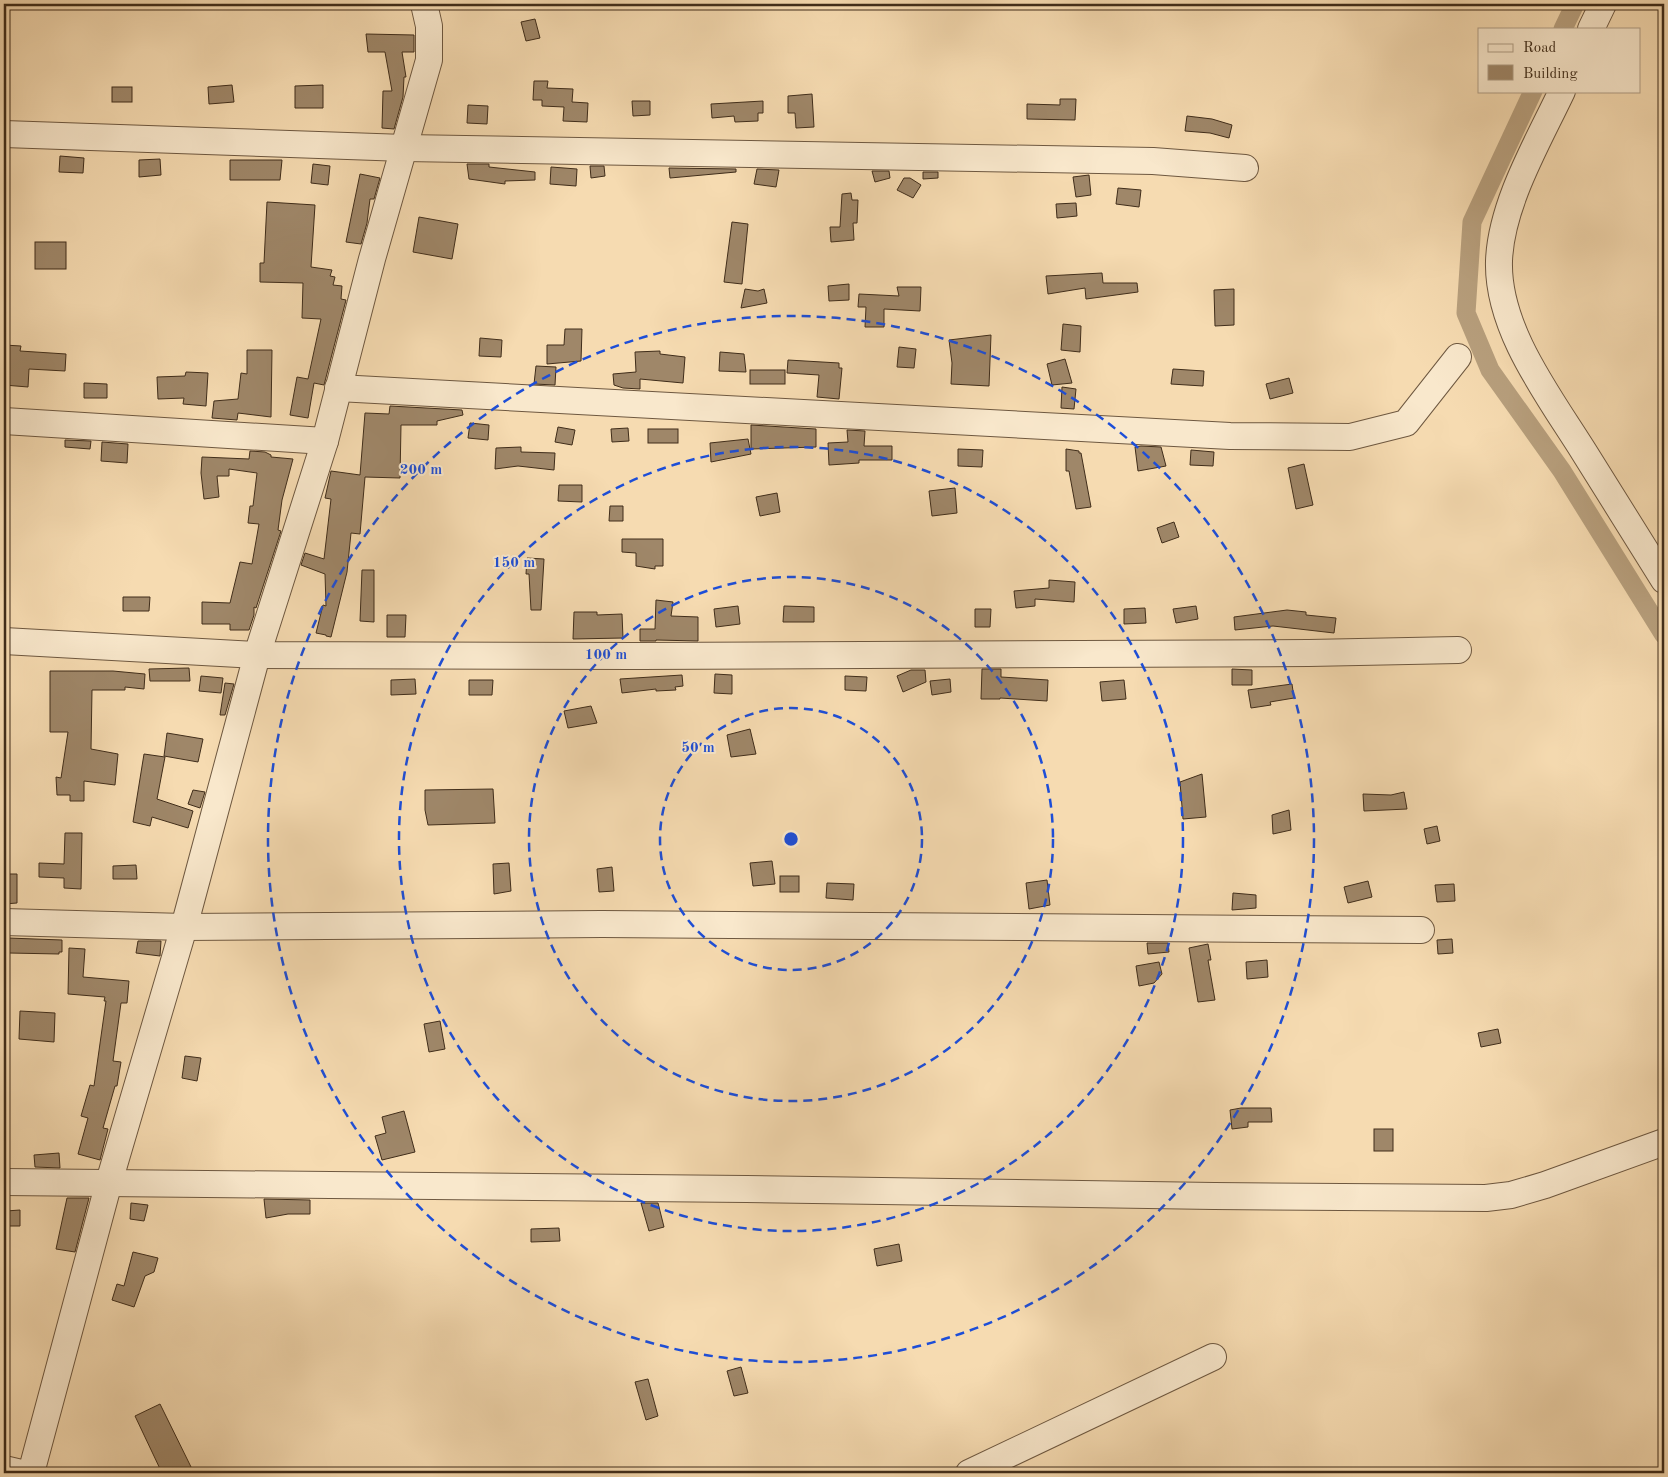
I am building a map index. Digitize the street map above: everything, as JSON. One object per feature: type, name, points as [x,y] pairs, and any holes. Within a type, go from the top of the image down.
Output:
[{"type":"street","points":[[31,1473],[109,1182],[184,927],[257,654],[325,441],[372,259],[430,60],[429,26],[424,4]]},
{"type":"street","points":[[1591,28],[1603,4]]},
{"type":"street","points":[[1562,92],[1516,188],[1508,214],[1499,260],[1501,294],[1516,336],[1538,380],[1664,580]]},
{"type":"street","points":[[4,134],[405,148],[1143,161],[1245,168]]},
{"type":"street","points":[[338,388],[1230,436],[1350,437],[1406,423],[1458,357]]},
{"type":"street","points":[[4,421],[325,441]]},
{"type":"street","points":[[4,642],[257,654],[650,656],[1299,653],[1458,650]]},
{"type":"street","points":[[4,922],[184,927],[602,924],[1422,930]]},
{"type":"street","points":[[4,1182],[1486,1198],[1512,1195],[1545,1185],[1664,1142]]},
{"type":"street","points":[[969,1473],[1213,1357]]},
{"type":"street","points":[[4,1469],[21,1473]]},
{"type":"building","points":[[535,19],[540,38],[526,41],[521,22]]},
{"type":"building","points":[[366,34],[414,35],[414,52],[402,52],[406,77],[404,77],[403,97],[394,129],[382,128],[383,91],[392,91],[385,52],[368,52]]},
{"type":"building","points":[[534,81],[548,81],[547,88],[573,89],[572,102],[588,103],[587,122],[563,121],[564,107],[542,106],[542,100],[533,100]]},
{"type":"building","points":[[232,85],[234,102],[209,104],[208,87]]},
{"type":"building","points":[[323,85],[323,108],[295,108],[295,86]]},
{"type":"building","points":[[112,87],[132,87],[132,102],[112,102]]},
{"type":"building","points":[[812,94],[814,127],[796,128],[795,113],[788,113],[788,96]]},
{"type":"building","points":[[1060,99],[1076,99],[1075,120],[1027,119],[1027,104],[1060,105]]},
{"type":"building","points":[[632,101],[650,101],[650,115],[633,116]]},
{"type":"building","points":[[763,101],[763,113],[758,113],[758,121],[735,122],[734,116],[712,118],[711,104]]},
{"type":"building","points":[[468,105],[488,106],[487,124],[467,123]]},
{"type":"building","points":[[1187,116],[1212,119],[1232,125],[1229,138],[1210,133],[1185,131]]},
{"type":"building","points":[[60,156],[84,158],[83,173],[59,172]]},
{"type":"building","points":[[160,159],[161,175],[139,177],[139,160]]},
{"type":"building","points":[[230,160],[282,160],[280,180],[230,180]]},
{"type":"building","points":[[313,164],[330,166],[328,185],[311,183]]},
{"type":"building","points":[[467,164],[489,164],[489,167],[535,172],[535,180],[505,181],[505,184],[469,179]]},
{"type":"building","points":[[590,166],[604,166],[605,176],[591,178]]},
{"type":"building","points":[[551,167],[577,169],[576,186],[550,184]]},
{"type":"building","points":[[669,168],[736,169],[736,172],[670,178]]},
{"type":"building","points":[[757,169],[779,170],[776,187],[754,184]]},
{"type":"building","points":[[872,171],[889,171],[890,178],[875,182]]},
{"type":"building","points":[[923,172],[938,172],[938,178],[923,179]]},
{"type":"building","points":[[360,174],[380,178],[374,199],[370,199],[367,223],[361,244],[346,242]]},
{"type":"building","points":[[1089,175],[1091,195],[1076,197],[1073,177]]},
{"type":"building","points":[[904,178],[910,178],[921,185],[913,198],[897,190]]},
{"type":"building","points":[[1118,188],[1141,190],[1139,207],[1116,204]]},
{"type":"building","points":[[851,193],[852,200],[858,200],[857,223],[853,223],[854,240],[831,242],[830,227],[840,227],[842,194]]},
{"type":"building","points":[[267,202],[315,205],[311,267],[332,270],[330,276],[335,277],[333,285],[342,286],[341,299],[346,300],[324,385],[314,383],[308,418],[290,415],[297,377],[308,379],[321,319],[302,318],[303,283],[260,282],[260,263],[264,263]]},
{"type":"building","points":[[1076,203],[1077,216],[1057,218],[1056,204]]},
{"type":"building","points":[[419,217],[458,224],[452,259],[413,252]]},
{"type":"building","points":[[732,222],[748,224],[742,284],[724,282]]},
{"type":"building","points":[[35,242],[66,242],[66,269],[35,269]]},
{"type":"building","points":[[1102,273],[1103,283],[1137,283],[1138,292],[1086,299],[1085,288],[1048,294],[1046,276]]},
{"type":"building","points":[[849,284],[849,300],[829,301],[828,286]]},
{"type":"building","points":[[897,287],[921,287],[920,311],[884,309],[884,327],[865,327],[866,307],[858,307],[859,294],[899,296]]},
{"type":"building","points":[[745,289],[758,291],[764,289],[767,303],[741,308]]},
{"type":"building","points":[[1234,289],[1234,325],[1215,326],[1214,290]]},
{"type":"building","points":[[1063,324],[1081,326],[1080,352],[1061,350]]},
{"type":"building","points":[[565,329],[582,329],[581,361],[547,364],[547,345],[564,345]]},
{"type":"building","points":[[991,335],[989,386],[951,384],[952,363],[949,340]]},
{"type":"building","points":[[480,338],[502,340],[501,357],[479,356]]},
{"type":"building","points":[[4,345],[21,346],[20,351],[66,354],[65,371],[29,369],[28,387],[4,385]]},
{"type":"building","points":[[899,347],[916,349],[914,368],[897,367]]},
{"type":"building","points":[[247,350],[272,350],[271,417],[238,413],[237,420],[212,418],[214,401],[238,399],[241,373],[247,374]]},
{"type":"building","points":[[660,351],[660,354],[685,357],[683,383],[640,379],[640,389],[623,388],[614,385],[613,374],[636,372],[635,352]]},
{"type":"building","points":[[720,352],[744,354],[746,372],[719,371]]},
{"type":"building","points":[[1065,359],[1072,383],[1052,385],[1047,364]]},
{"type":"building","points":[[788,360],[839,363],[839,368],[842,368],[839,399],[817,397],[819,375],[787,373]]},
{"type":"building","points":[[536,366],[556,367],[555,385],[534,384]]},
{"type":"building","points":[[1173,369],[1204,371],[1203,386],[1171,384]]},
{"type":"building","points":[[750,370],[785,370],[785,384],[750,384]]},
{"type":"building","points":[[186,372],[208,373],[206,406],[183,404],[184,398],[158,399],[157,377],[185,376]]},
{"type":"building","points":[[1289,378],[1293,393],[1270,399],[1266,384]]},
{"type":"building","points":[[84,383],[107,384],[107,398],[84,398]]},
{"type":"building","points":[[1062,387],[1076,389],[1074,409],[1061,408]]},
{"type":"building","points":[[390,406],[462,410],[463,415],[437,421],[437,425],[401,425],[400,478],[365,477],[360,534],[351,533],[347,572],[331,637],[316,633],[323,605],[326,606],[325,574],[301,565],[305,553],[324,559],[331,499],[325,498],[331,471],[360,475],[365,413],[389,414]]},
{"type":"building","points":[[470,423],[489,425],[488,440],[468,438]]},
{"type":"building","points":[[751,425],[816,429],[816,447],[751,449]]},
{"type":"building","points":[[558,427],[575,430],[572,445],[555,442]]},
{"type":"building","points":[[628,428],[629,441],[612,442],[611,429]]},
{"type":"building","points":[[648,429],[678,429],[678,443],[648,443]]},
{"type":"building","points":[[847,430],[865,431],[864,446],[892,446],[892,460],[859,460],[859,463],[829,465],[828,443],[848,442]]},
{"type":"building","points":[[748,439],[751,454],[711,462],[710,443]]},
{"type":"building","points":[[65,440],[91,441],[90,449],[65,447]]},
{"type":"building","points":[[102,442],[128,444],[127,463],[101,461]]},
{"type":"building","points":[[521,447],[521,452],[555,453],[554,470],[518,466],[495,469],[496,448]]},
{"type":"building","points":[[1135,447],[1161,447],[1166,466],[1138,471]]},
{"type":"building","points":[[958,449],[983,450],[982,467],[958,466]]},
{"type":"building","points":[[1066,449],[1081,453],[1091,507],[1076,509],[1069,471],[1066,471]]},
{"type":"building","points":[[1191,450],[1214,452],[1213,466],[1190,465]]},
{"type":"building","points":[[250,451],[265,452],[271,455],[271,457],[293,459],[282,500],[278,530],[281,531],[256,608],[254,607],[254,615],[249,630],[230,630],[230,624],[202,624],[202,602],[230,603],[240,562],[252,564],[259,524],[248,523],[250,506],[253,506],[257,473],[229,469],[229,476],[217,476],[219,497],[204,499],[201,473],[202,457],[249,459]]},
{"type":"building","points":[[1304,464],[1313,505],[1296,509],[1288,468]]},
{"type":"building","points":[[559,485],[582,485],[582,502],[558,501]]},
{"type":"building","points":[[955,488],[957,513],[932,516],[929,491]]},
{"type":"building","points":[[777,493],[780,512],[760,516],[756,497]]},
{"type":"building","points":[[610,506],[623,506],[623,521],[609,521]]},
{"type":"building","points":[[1174,522],[1179,537],[1162,543],[1157,528]]},
{"type":"building","points":[[622,539],[663,539],[663,566],[655,566],[655,569],[636,566],[636,553],[622,552]]},
{"type":"building","points":[[527,558],[544,559],[541,610],[531,610],[529,574],[526,574]]},
{"type":"building","points":[[362,570],[374,570],[374,622],[360,621]]},
{"type":"building","points":[[1049,580],[1075,582],[1074,602],[1035,599],[1035,606],[1016,608],[1014,591],[1049,588]]},
{"type":"building","points":[[123,597],[150,597],[149,611],[123,611]]},
{"type":"building","points":[[656,600],[673,602],[671,616],[698,617],[698,641],[640,641],[640,629],[655,629]]},
{"type":"building","points":[[738,606],[740,624],[716,627],[714,609]]},
{"type":"building","points":[[784,606],[814,607],[814,622],[783,622]]},
{"type":"building","points":[[1196,606],[1198,619],[1176,623],[1173,609]]},
{"type":"building","points":[[1145,608],[1146,623],[1124,624],[1124,609]]},
{"type":"building","points":[[975,609],[991,609],[990,627],[975,627]]},
{"type":"building","points":[[1287,610],[1306,612],[1306,615],[1336,618],[1334,633],[1273,626],[1235,630],[1234,617]]},
{"type":"building","points":[[574,612],[597,612],[597,615],[622,614],[623,638],[573,639]]},
{"type":"building","points":[[387,615],[406,615],[405,637],[387,637]]},
{"type":"building","points":[[189,668],[190,681],[150,681],[149,669]]},
{"type":"building","points":[[982,669],[1001,669],[1001,677],[1048,680],[1047,701],[1000,698],[981,699]]},
{"type":"building","points":[[1232,669],[1252,670],[1252,685],[1232,685]]},
{"type":"building","points":[[911,670],[925,670],[926,682],[903,692],[897,676]]},
{"type":"building","points":[[50,671],[113,671],[145,674],[144,689],[125,687],[125,690],[92,690],[91,749],[118,754],[115,785],[84,781],[84,801],[70,801],[70,795],[57,795],[56,777],[61,778],[68,732],[50,732]]},
{"type":"building","points":[[715,674],[732,675],[732,694],[714,693]]},
{"type":"building","points":[[682,675],[683,686],[675,687],[676,690],[656,691],[656,689],[622,693],[620,679]]},
{"type":"building","points":[[201,676],[223,678],[221,693],[199,691]]},
{"type":"building","points":[[845,676],[867,677],[866,691],[845,690]]},
{"type":"building","points":[[415,679],[416,694],[391,695],[391,680]]},
{"type":"building","points":[[950,679],[951,692],[932,695],[930,681]]},
{"type":"building","points":[[469,680],[493,680],[492,695],[469,695]]},
{"type":"building","points":[[1124,680],[1126,699],[1102,701],[1100,682]]},
{"type":"building","points":[[225,683],[234,684],[225,715],[220,715]]},
{"type":"building","points":[[1292,684],[1294,698],[1270,702],[1271,705],[1251,708],[1248,690]]},
{"type":"building","points":[[591,706],[597,723],[568,728],[564,711]]},
{"type":"building","points":[[750,729],[756,754],[731,757],[727,735]]},
{"type":"building","points":[[167,733],[203,739],[198,762],[164,756]]},
{"type":"building","points":[[144,754],[165,757],[157,799],[193,811],[188,828],[152,817],[150,826],[133,822]]},
{"type":"building","points":[[1202,774],[1206,817],[1183,819],[1180,782]]},
{"type":"building","points":[[493,789],[495,823],[428,825],[425,810],[425,790]]},
{"type":"building","points":[[193,790],[205,792],[200,808],[188,804]]},
{"type":"building","points":[[1404,792],[1407,809],[1364,811],[1363,794],[1391,795]]},
{"type":"building","points":[[1289,810],[1291,830],[1273,834],[1272,815]]},
{"type":"building","points":[[1437,826],[1440,841],[1427,844],[1424,829]]},
{"type":"building","points":[[65,833],[82,833],[81,889],[64,888],[64,878],[39,877],[39,863],[64,864]]},
{"type":"building","points":[[772,861],[775,884],[753,886],[750,863]]},
{"type":"building","points":[[509,863],[511,891],[494,894],[493,864]]},
{"type":"building","points":[[136,865],[137,879],[113,879],[113,866]]},
{"type":"building","points":[[612,867],[614,891],[599,892],[597,869]]},
{"type":"building","points":[[4,874],[17,874],[17,903],[4,904]]},
{"type":"building","points":[[780,876],[799,876],[799,892],[780,892]]},
{"type":"building","points":[[1047,880],[1050,905],[1029,909],[1026,883]]},
{"type":"building","points":[[1368,881],[1372,897],[1348,903],[1344,887]]},
{"type":"building","points":[[827,883],[854,884],[853,900],[826,898]]},
{"type":"building","points":[[1454,884],[1455,901],[1437,902],[1435,885]]},
{"type":"building","points":[[1233,893],[1256,895],[1256,908],[1232,910]]},
{"type":"building","points":[[8,938],[62,940],[62,952],[59,952],[59,954],[9,953]]},
{"type":"building","points":[[1452,939],[1453,953],[1438,954],[1437,940]]},
{"type":"building","points":[[138,941],[161,941],[160,956],[136,953]]},
{"type":"building","points":[[1147,943],[1168,943],[1169,952],[1148,954]]},
{"type":"building","points":[[1208,944],[1211,960],[1208,960],[1215,1000],[1198,1002],[1189,948]]},
{"type":"building","points":[[69,948],[85,949],[83,977],[129,981],[127,1003],[121,1003],[113,1061],[121,1062],[117,1086],[115,1086],[103,1128],[108,1129],[100,1160],[78,1154],[88,1118],[81,1116],[90,1085],[94,1086],[106,1001],[104,1001],[105,997],[68,994]]},
{"type":"building","points":[[1267,960],[1268,977],[1247,979],[1246,962]]},
{"type":"building","points":[[1159,962],[1162,974],[1154,983],[1139,986],[1136,966]]},
{"type":"building","points":[[20,1011],[55,1013],[54,1042],[19,1039]]},
{"type":"building","points":[[440,1021],[445,1049],[429,1052],[424,1024]]},
{"type":"building","points":[[1498,1029],[1501,1043],[1481,1047],[1478,1033]]},
{"type":"building","points":[[185,1056],[201,1058],[197,1081],[182,1078]]},
{"type":"building","points":[[1271,1108],[1272,1122],[1248,1122],[1248,1127],[1232,1129],[1230,1110]]},
{"type":"building","points":[[404,1111],[415,1152],[382,1160],[375,1136],[386,1133],[382,1117]]},
{"type":"building","points":[[1374,1129],[1393,1129],[1393,1151],[1374,1151]]},
{"type":"building","points":[[59,1153],[60,1168],[35,1167],[34,1155]]},
{"type":"building","points":[[67,1198],[89,1198],[75,1252],[56,1249]]},
{"type":"building","points":[[264,1199],[310,1200],[310,1214],[288,1214],[266,1218]]},
{"type":"building","points":[[131,1203],[148,1205],[144,1221],[130,1219]]},
{"type":"building","points":[[641,1203],[658,1203],[664,1227],[649,1231]]},
{"type":"building","points":[[20,1210],[20,1226],[6,1226],[6,1211]]},
{"type":"building","points":[[559,1228],[560,1241],[531,1242],[531,1229]]},
{"type":"building","points":[[899,1244],[902,1261],[877,1266],[874,1249]]},
{"type":"building","points":[[133,1252],[158,1258],[154,1272],[145,1276],[134,1307],[112,1300],[117,1284],[124,1286]]},
{"type":"building","points":[[741,1367],[748,1393],[734,1396],[727,1371]]},
{"type":"building","points":[[648,1379],[658,1416],[646,1420],[635,1382]]},
{"type":"building","points":[[160,1404],[194,1473],[162,1473],[135,1416]]},
{"type":"waterway","points":[[1563,28],[1575,4]]},
{"type":"waterway","points":[[1533,92],[1472,222],[1466,313],[1490,370],[1562,471],[1664,635]]}]
